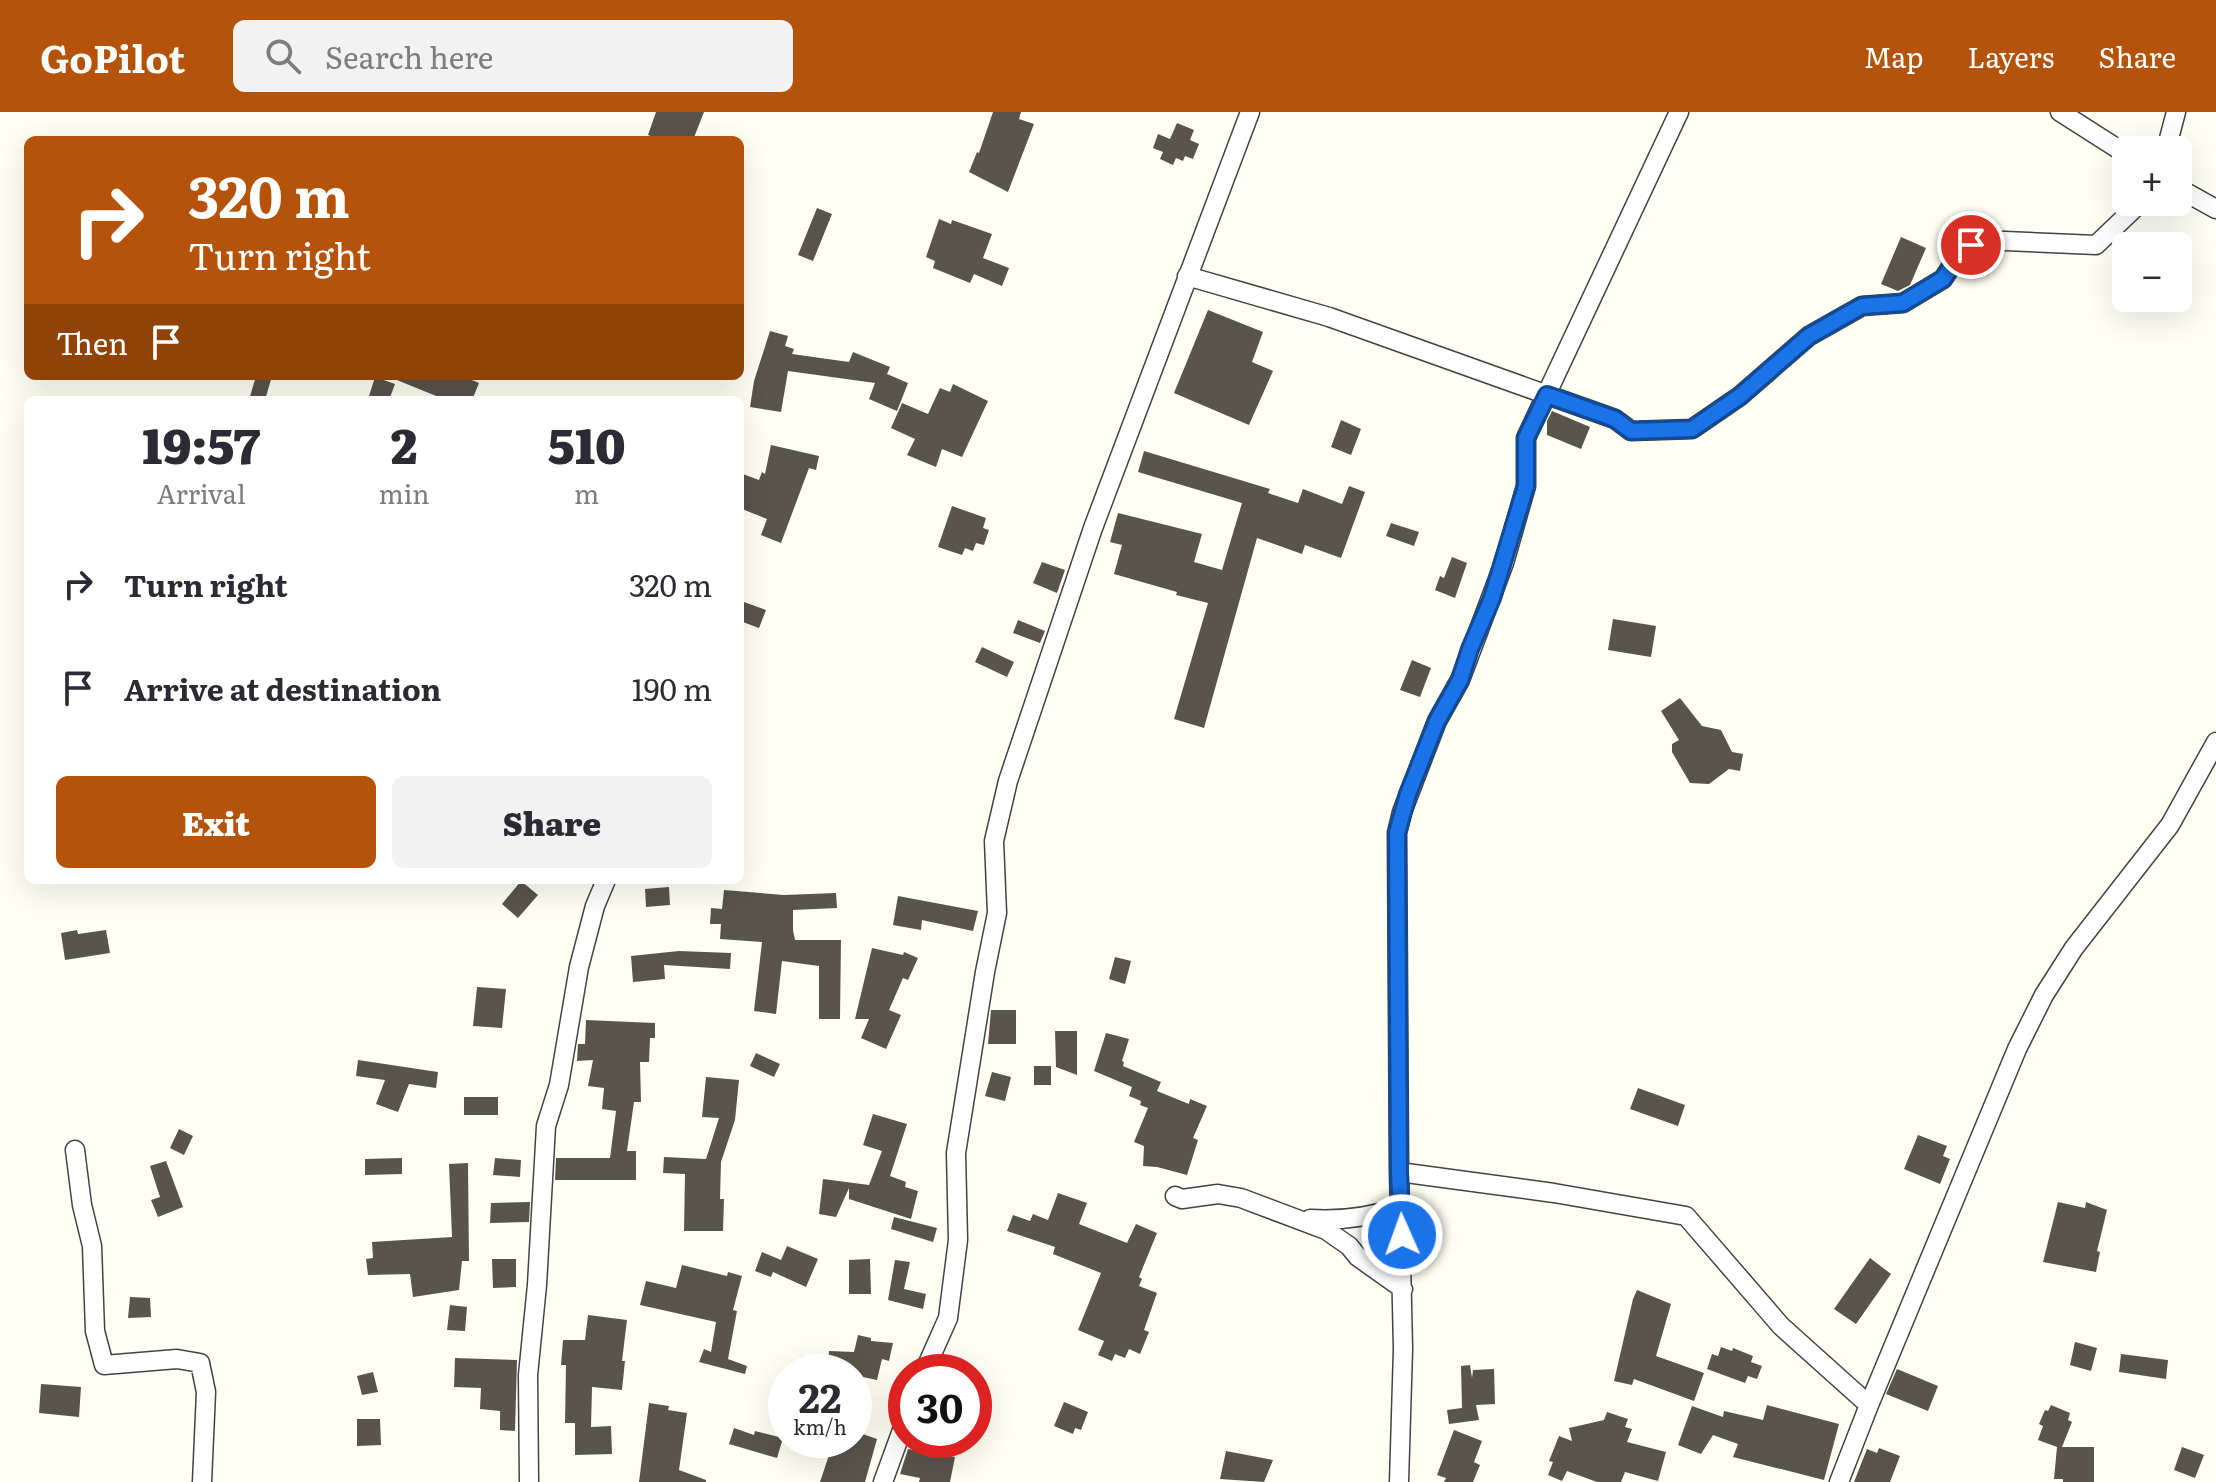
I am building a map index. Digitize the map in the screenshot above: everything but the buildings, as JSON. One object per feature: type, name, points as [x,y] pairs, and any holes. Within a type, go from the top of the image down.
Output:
[{"type":"street","points":[[932,1354],[948,1318],[956,1255],[956,1153],[997,913],[994,841],[1008,781],[1093,528],[1250,112]]},
{"type":"street","points":[[1399,1482],[1403,1289],[1399,1172],[1397,833],[1408,794],[1437,721],[1460,680],[1492,598],[1526,486],[1526,438],[1679,112]]},
{"type":"street","points":[[2060,112],[2112,145]]},
{"type":"street","points":[[2170,136],[2176,112]]},
{"type":"street","points":[[2192,196],[2216,209]]},
{"type":"street","points":[[1187,276],[1329,317],[1615,419],[1631,431],[1692,429],[1740,396],[1809,336],[1862,306],[1903,303],[1943,279],[1959,255],[1971,245],[1982,240],[2009,239],[2073,246],[2096,245],[2126,216]]},
{"type":"street","points":[[1839,1482],[2017,1049],[2044,995],[2074,948],[2170,825],[2216,742]]},
{"type":"street","points":[[529,1482],[528,1375],[537,1285],[546,1126],[559,1085],[579,967],[595,906],[604,884]]},
{"type":"street","points":[[75,1150],[82,1205],[92,1246],[95,1331],[104,1365],[177,1359],[200,1363],[206,1392],[202,1482]]},
{"type":"street","points":[[1399,1172],[1554,1193],[1686,1216],[1781,1326],[1869,1405]]},
{"type":"street","points":[[1175,1196],[1182,1199],[1218,1194],[1241,1198],[1326,1230],[1403,1289]]},
{"type":"street","points":[[1288,1216],[1328,1220],[1374,1216],[1401,1207]]},
{"type":"street","points":[[883,1482],[892,1458]]},
{"type":"route","points":[[1402,1235],[1397,833],[1408,794],[1437,721],[1460,680],[1492,598],[1526,486],[1526,438],[1547,395],[1615,419],[1631,431],[1692,429],[1740,396],[1809,336],[1862,306],[1903,303],[1943,279],[1959,255],[1971,245]]}]
